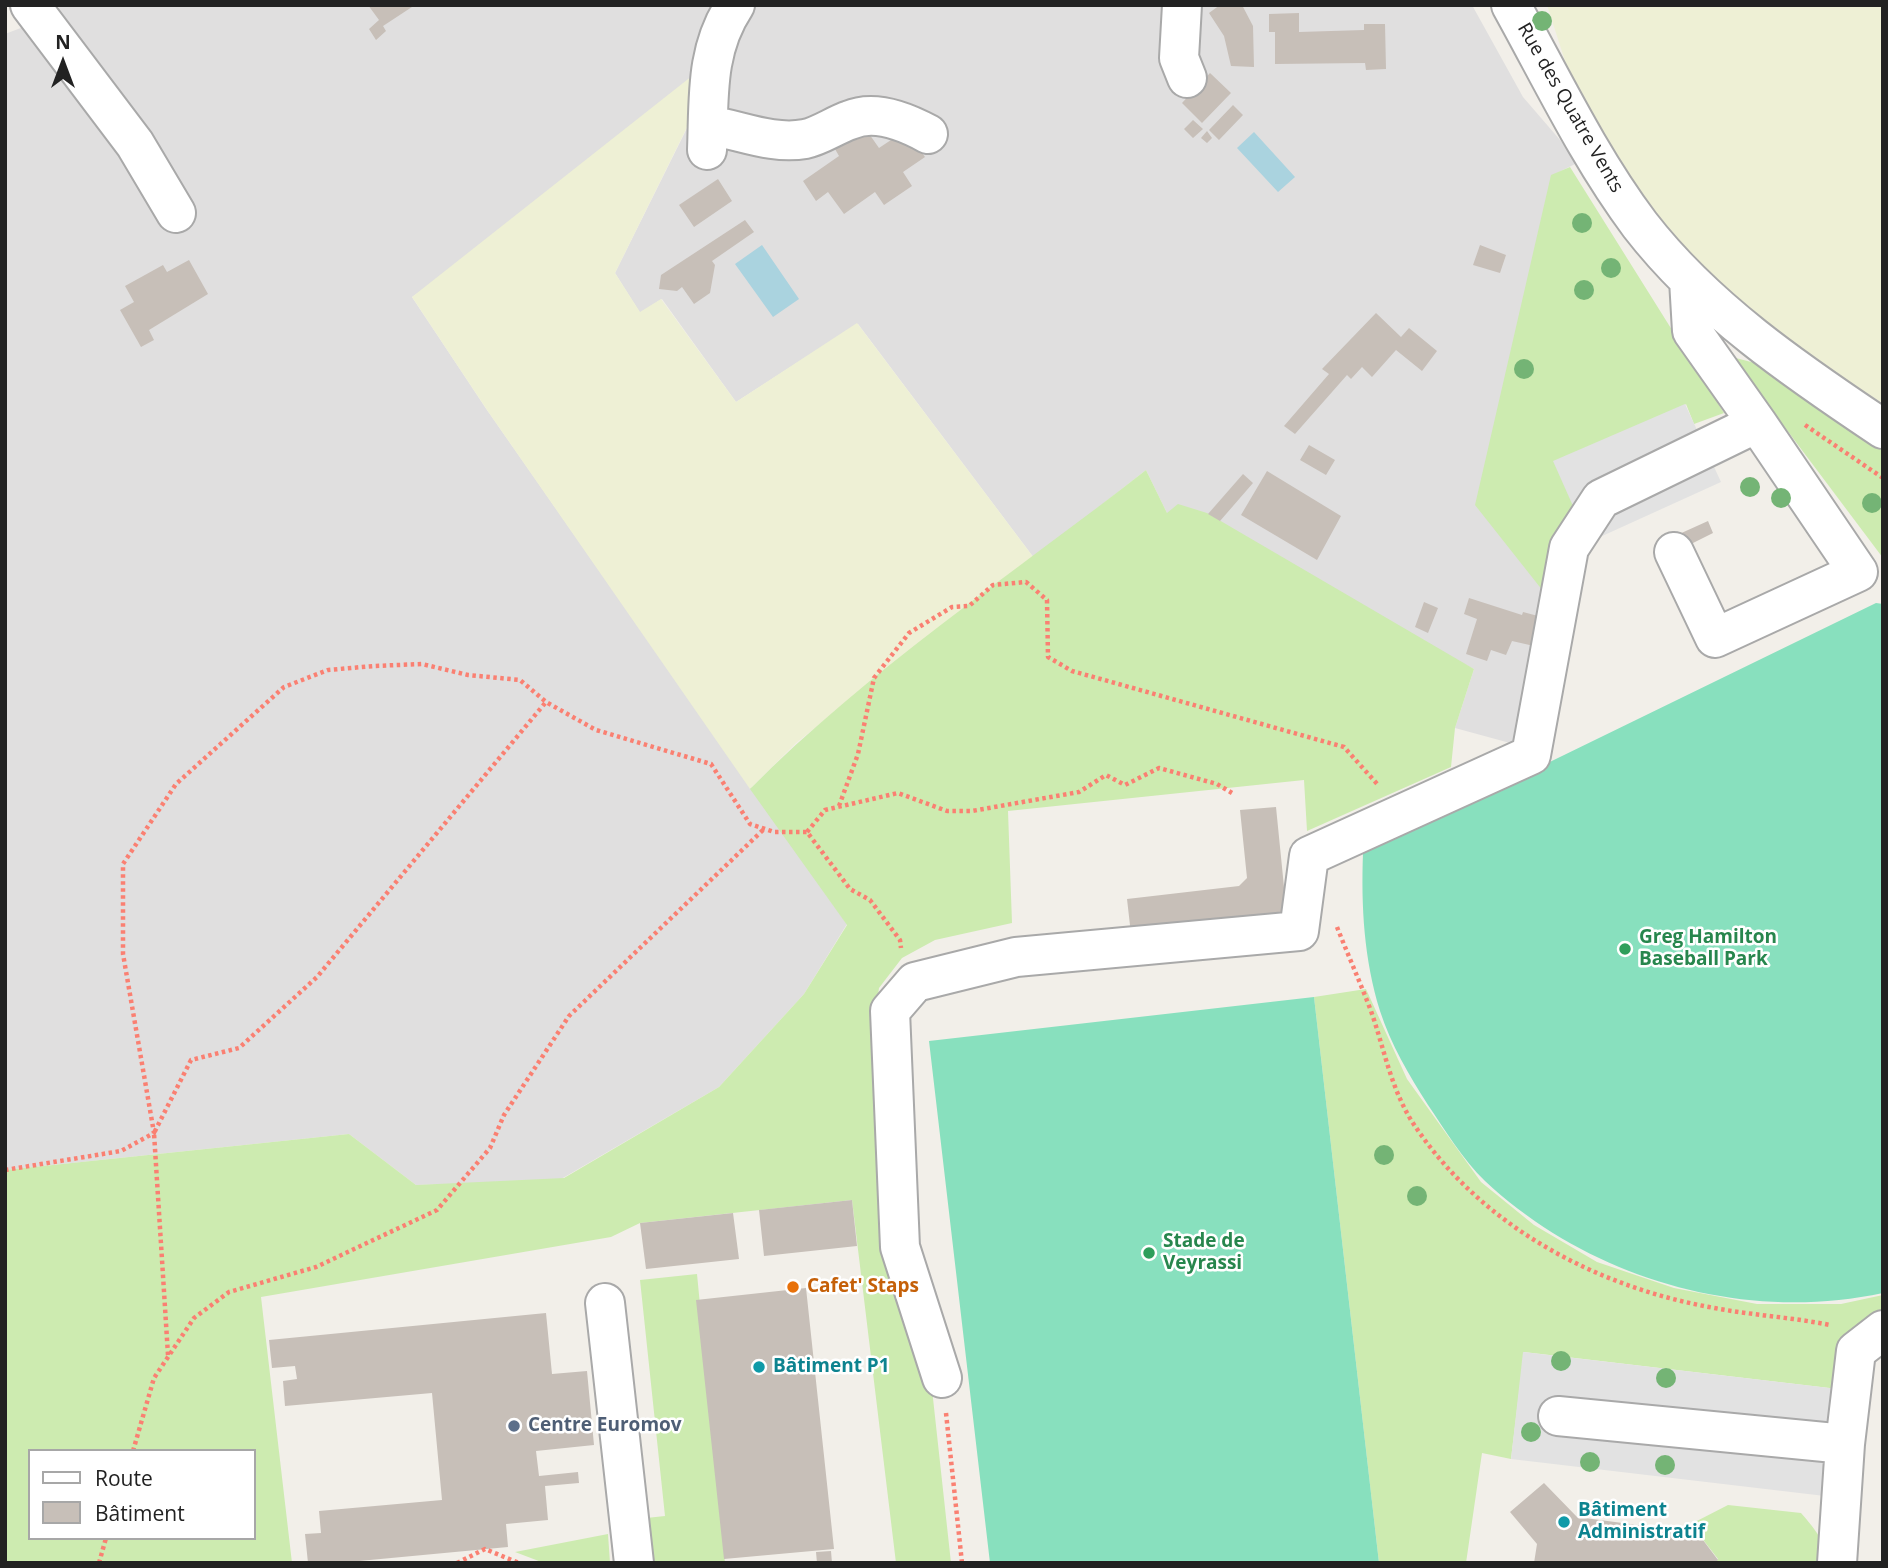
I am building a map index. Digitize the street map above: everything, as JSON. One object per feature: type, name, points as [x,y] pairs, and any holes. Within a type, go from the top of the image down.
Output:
[{"type":"street","points":[[30,5],[135,144],[176,213]]},
{"type":"street","points":[[735,5],[720,28],[710,70],[708,137],[806,139],[854,118],[880,117],[908,123],[928,134]]},
{"type":"street","points":[[1182,5],[1179,58],[1187,78]]},
{"type":"street","name":"Rue des Quatre Vents","points":[[1511,5],[1598,164],[1641,226],[1689,281],[1794,370],[1883,429]]},
{"type":"street","points":[[1674,552],[1715,638],[1858,572],[1758,422],[1692,331],[1689,281]]},
{"type":"street","points":[[942,1378],[901,1247],[890,1011],[915,982],[1016,957],[1299,931],[1309,856],[1531,755],[1569,548],[1601,499],[1758,422]]},
{"type":"street","points":[[605,1303],[634,1563]]},
{"type":"street","points":[[1837,1563],[1845,1444],[1856,1351],[1883,1330]]},
{"type":"street","points":[[1558,1416],[1845,1444]]},
{"type":"path","points":[[1758,422],[1779,408],[1883,478]]},
{"type":"path","points":[[839,806],[858,754],[874,678],[909,633],[952,607],[969,606],[993,584],[1026,582],[1047,600],[1048,657],[1072,671],[1344,747],[1403,814]]},
{"type":"path","points":[[168,1357],[154,1133],[123,954],[123,864],[176,784],[284,687],[328,670],[422,664],[468,675],[520,680],[546,702],[596,730],[711,764],[750,824],[765,829],[807,832],[850,889],[870,900],[901,940],[907,992]]},
{"type":"path","points":[[5,1170],[121,1151],[154,1133],[191,1059],[239,1048],[317,977],[546,702]]},
{"type":"path","points":[[807,832],[825,810],[898,793],[947,811],[972,811],[1079,792],[1106,775],[1125,785],[1159,768],[1217,784],[1232,793]]},
{"type":"path","points":[[134,1449],[154,1378],[194,1318],[229,1292],[316,1267],[437,1210],[490,1148],[503,1115],[569,1016],[765,829]]},
{"type":"path","points":[[1333,916],[1371,1013],[1387,1071],[1411,1119],[1474,1194],[1509,1223],[1542,1246],[1585,1268],[1645,1292],[1709,1307],[1839,1326]]},
{"type":"path","points":[[942,1378],[962,1563]]},
{"type":"path","points":[[99,1563],[105,1540]]},
{"type":"path","points":[[457,1563],[485,1549],[519,1563]]},
{"type":"shaded area","points":[[62,5],[1472,5],[1523,97],[1579,162],[1551,176],[1543,591],[1521,746],[1455,728],[1474,669],[1167,513],[1146,470],[1034,558],[858,324],[736,402],[662,299],[640,313],[615,273],[698,106],[412,297],[487,410],[847,924],[804,994],[719,1087],[556,1182],[416,1185],[349,1134],[5,1170],[5,34],[47,18]]},
{"type":"shaded area","points":[[1685,404],[1721,482],[1589,542],[1553,461]]},
{"type":"shaded area","points":[[1523,1352],[1838,1389],[1825,1496],[1511,1459]]},
{"type":"green space","points":[[1547,5],[1879,5],[1883,8],[1883,403],[1770,337],[1682,255],[1584,120]]},
{"type":"green space","points":[[697,72],[698,105],[615,273],[640,312],[661,299],[736,402],[857,323],[1034,558],[994,585],[796,743],[750,789],[487,410],[412,297]]},
{"type":"green space","points":[[1570,167],[1724,413],[1694,424],[1686,404],[1573,507],[1543,591],[1475,505],[1551,175]]},
{"type":"green space","points":[[1732,357],[1755,363],[1883,446],[1883,558]]},
{"type":"green space","points":[[1146,470],[1167,513],[1178,504],[1207,513],[1474,669],[1455,728],[1451,767],[1307,831],[1304,780],[1008,811],[1012,923],[935,940],[902,958],[879,988],[871,1046],[931,1380],[951,1563],[896,1563],[852,1200],[640,1223],[611,1237],[261,1297],[292,1563],[5,1563],[5,1170],[349,1134],[416,1185],[564,1178],[719,1087],[804,994],[847,925],[750,789],[843,703]]},
{"type":"green space","name":"Greg Hamilton Baseball Park","points":[[1876,603],[1883,604],[1883,1293],[1830,1301],[1777,1302],[1723,1297],[1671,1285],[1620,1267],[1572,1244],[1527,1215],[1485,1181],[1469,1164],[1407,1071],[1380,1011],[1370,972],[1365,933],[1363,853]]},
{"type":"green space","points":[[1366,989],[1407,1079],[1481,1182],[1534,1225],[1597,1262],[1674,1288],[1757,1304],[1841,1304],[1883,1295],[1883,1322],[1838,1389],[1524,1352],[1511,1459],[1482,1453],[1466,1563],[1379,1563],[1314,997]]},
{"type":"green space","name":"Stade de Veyrassi","points":[[1314,997],[1379,1563],[990,1563],[929,1041]]},
{"type":"green space","points":[[697,1274],[725,1563],[641,1563],[637,1519],[665,1516],[640,1280]]},
{"type":"green space","points":[[1728,1505],[1801,1513],[1822,1542],[1825,1563],[1714,1563],[1718,1559],[1691,1524]]},
{"type":"green space","points":[[608,1534],[610,1563],[544,1563],[515,1552]]},
{"type":"water","points":[[1254,132],[1295,177],[1278,192],[1237,148]]},
{"type":"water","points":[[762,245],[799,299],[773,317],[735,264]]},
{"type":"building","points":[[368,5],[415,5],[383,26],[386,31],[376,40],[369,29],[379,20]]},
{"type":"building","points":[[1220,5],[1242,5],[1253,26],[1254,67],[1231,66],[1224,36],[1209,13]]},
{"type":"building","points":[[1299,13],[1299,32],[1364,30],[1364,24],[1385,24],[1386,69],[1366,70],[1365,63],[1275,64],[1275,32],[1269,32],[1269,14]]},
{"type":"building","points":[[1210,73],[1231,93],[1202,123],[1182,103]]},
{"type":"building","points":[[1233,105],[1243,115],[1219,140],[1209,130]]},
{"type":"building","points":[[1193,120],[1203,129],[1193,138],[1184,129]]},
{"type":"building","points":[[865,128],[879,148],[906,130],[925,157],[903,172],[912,186],[884,205],[875,192],[844,214],[828,192],[816,201],[803,181],[839,156],[835,149]]},
{"type":"building","points":[[1207,131],[1212,138],[1207,143],[1201,138]]},
{"type":"building","points":[[718,179],[732,201],[694,227],[679,205]]},
{"type":"building","points":[[745,220],[754,232],[712,261],[715,265],[710,293],[694,304],[682,287],[677,291],[659,289],[661,275]]},
{"type":"building","points":[[1480,245],[1506,255],[1500,273],[1473,265]]},
{"type":"building","points":[[189,260],[208,294],[149,330],[154,340],[141,347],[120,310],[134,302],[125,286],[163,265],[167,272]]},
{"type":"building","points":[[1376,313],[1401,337],[1409,328],[1437,351],[1422,371],[1396,350],[1372,377],[1362,367],[1351,379],[1347,375],[1295,434],[1284,426],[1329,374],[1322,369]]},
{"type":"building","points":[[1309,445],[1335,460],[1326,475],[1300,460]]},
{"type":"building","points":[[1267,471],[1341,516],[1317,560],[1241,515]]},
{"type":"building","points":[[1243,474],[1253,483],[1220,521],[1208,514]]},
{"type":"building","points":[[1708,521],[1713,533],[1683,548],[1677,535]]},
{"type":"building","points":[[1469,598],[1522,615],[1523,612],[1538,616],[1534,646],[1512,641],[1506,655],[1491,650],[1487,661],[1466,654],[1477,619],[1464,614]]},
{"type":"building","points":[[1424,602],[1438,608],[1428,633],[1415,627]]},
{"type":"building","points":[[1276,807],[1286,907],[1278,919],[1131,934],[1127,899],[1239,886],[1247,878],[1240,810]]},
{"type":"building","points":[[852,1200],[857,1246],[764,1256],[759,1210]]},
{"type":"building","points":[[733,1213],[739,1259],[646,1269],[640,1223]]},
{"type":"building","name":"Bâtiment P1","points":[[806,1288],[834,1549],[724,1559],[696,1300]]},
{"type":"building","name":"Centre Euromov","points":[[546,1313],[552,1374],[587,1371],[594,1445],[536,1451],[539,1476],[578,1472],[579,1483],[545,1486],[548,1520],[506,1524],[508,1547],[338,1563],[308,1563],[305,1534],[321,1533],[319,1511],[442,1500],[432,1393],[285,1406],[283,1381],[297,1379],[295,1366],[272,1368],[269,1340]]},
{"type":"building","name":"Bâtiment Administratif","points":[[1544,1483],[1577,1517],[1683,1531],[1691,1524],[1718,1560],[1714,1563],[1534,1563],[1537,1544],[1510,1512]]},
{"type":"building","points":[[831,1551],[832,1563],[817,1563],[816,1552]]},
{"type":"place","name":"Greg Hamilton Baseball Park","points":[[1625,949]]},
{"type":"place","name":"Stade de Veyrassi","points":[[1149,1253]]},
{"type":"place","name":"Cafet' Staps","points":[[793,1287]]},
{"type":"place","name":"Bâtiment P1","points":[[759,1367]]},
{"type":"place","name":"Centre Euromov","points":[[514,1426]]},
{"type":"place","name":"Bâtiment Administratif","points":[[1564,1522]]}]
